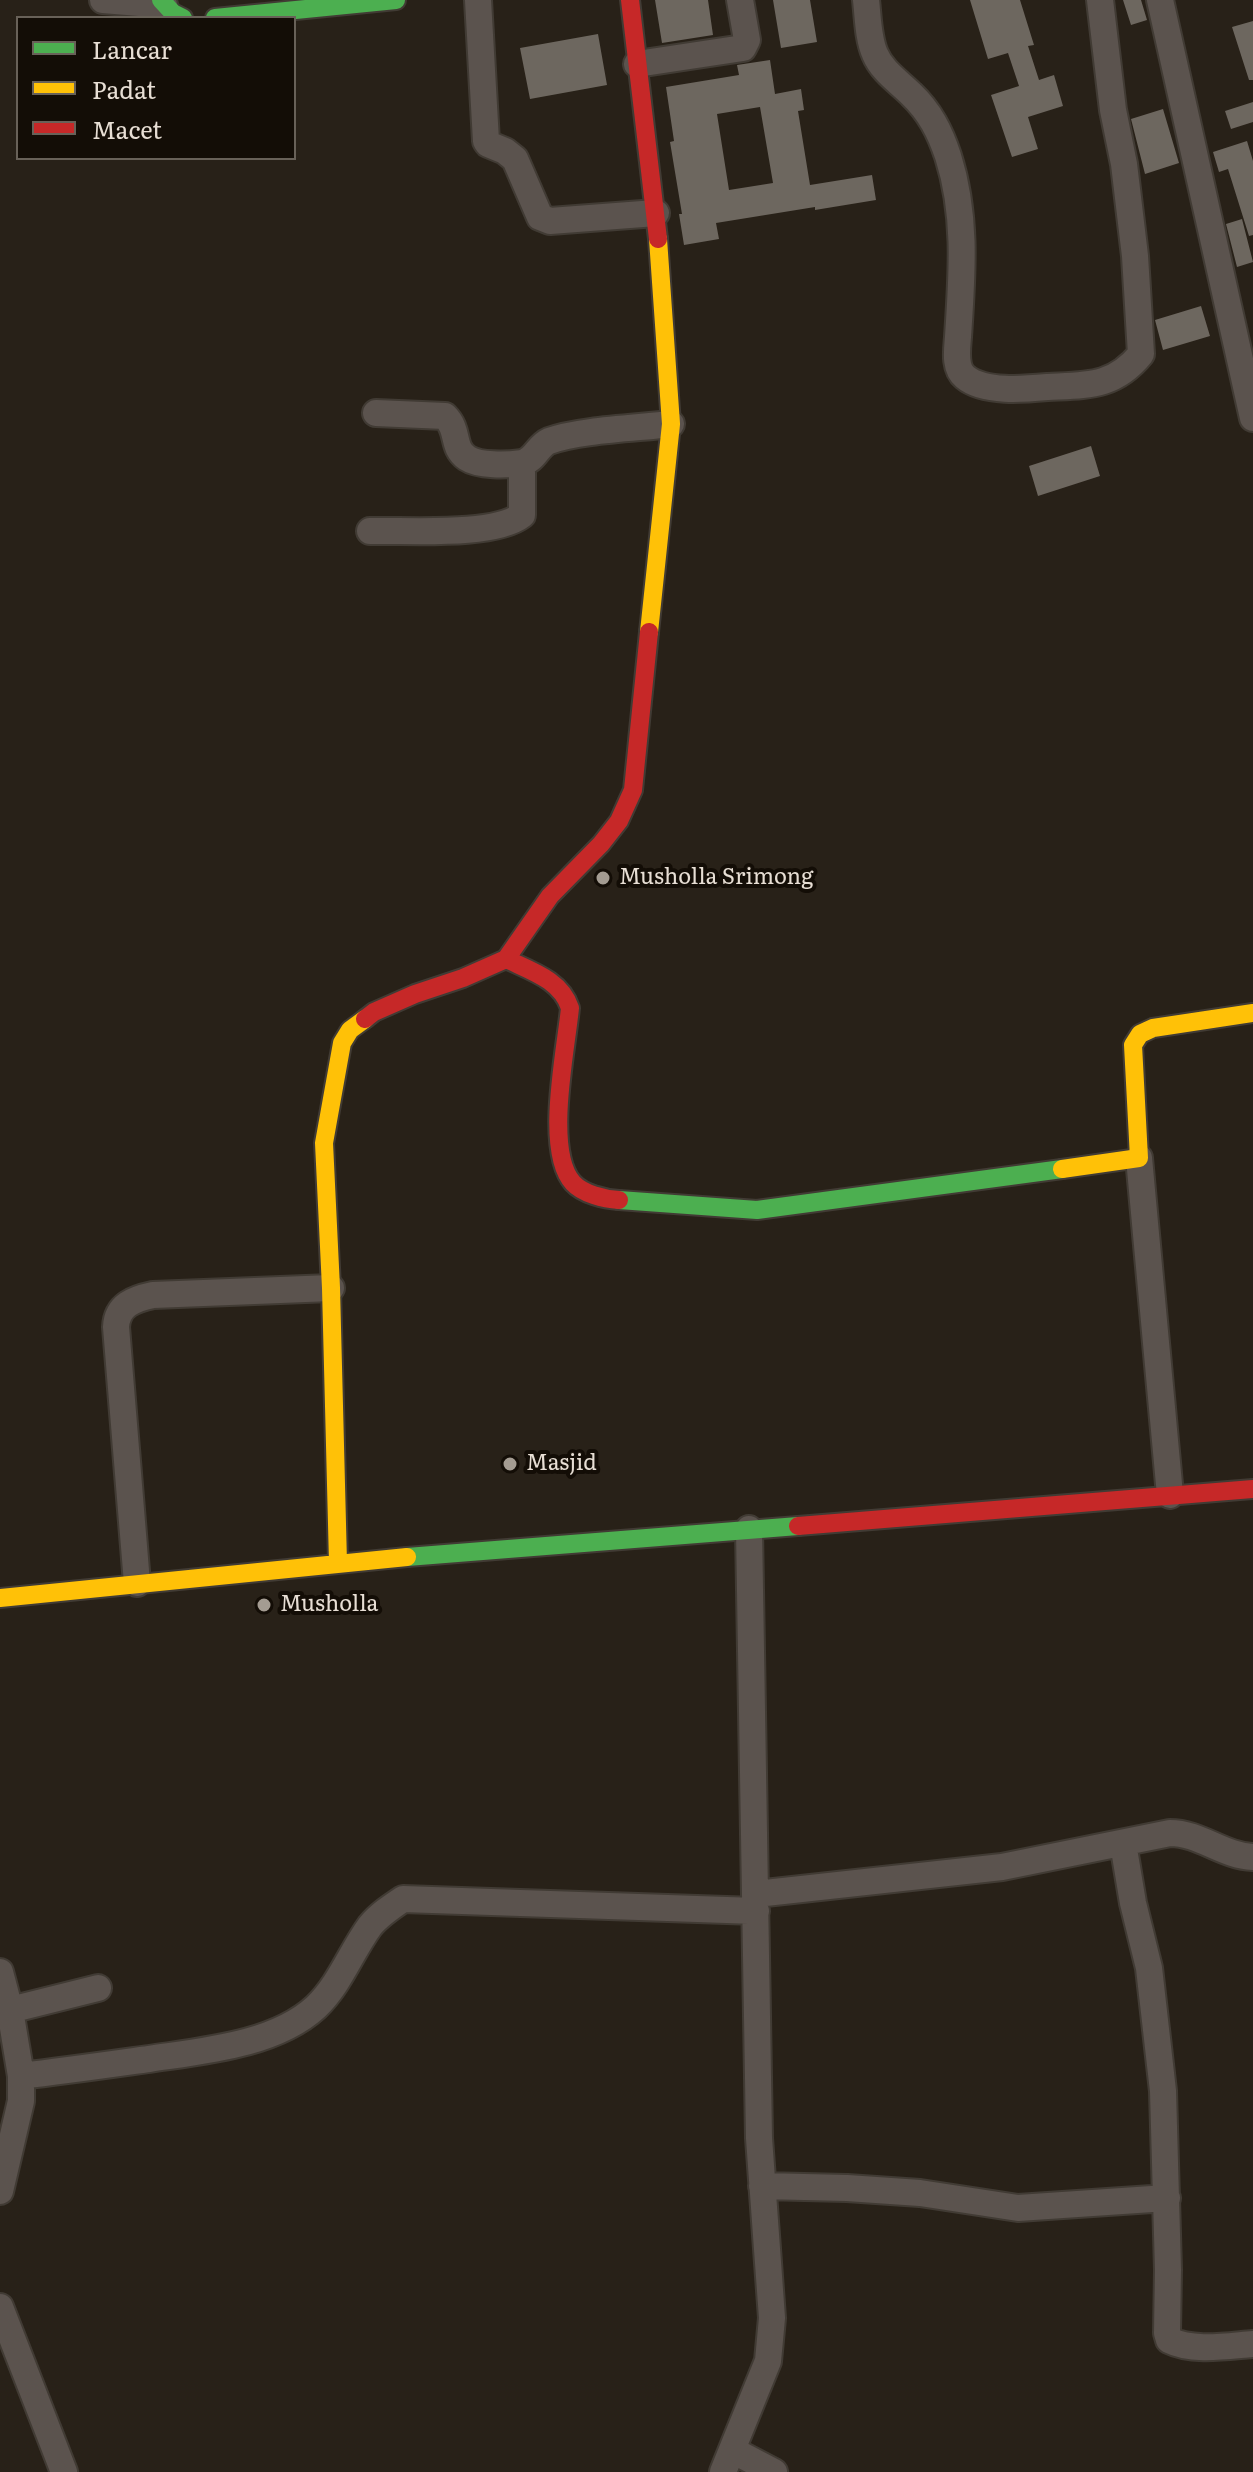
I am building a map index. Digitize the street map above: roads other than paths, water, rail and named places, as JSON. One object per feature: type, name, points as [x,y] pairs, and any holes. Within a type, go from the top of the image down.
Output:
[{"type":"street","points":[[103,0],[169,8]]},
{"type":"street","points":[[235,16],[396,0]]},
{"type":"street","points":[[478,0],[486,141],[515,159],[540,217],[550,221],[656,213]]},
{"type":"street","points":[[338,1563],[324,1143],[342,1043],[350,1030],[374,1012],[506,959],[550,896],[619,821],[633,790],[671,424],[656,213],[630,0]]},
{"type":"street","points":[[637,64],[743,48],[747,40],[740,0]]},
{"type":"street","points":[[866,0],[873,50],[892,77],[913,95],[935,122],[956,184],[964,253],[958,368],[964,376],[983,386],[1016,389],[1098,385],[1133,364],[1141,354],[1135,256],[1100,0]]},
{"type":"street","points":[[1160,0],[1253,418]]},
{"type":"street","points":[[376,413],[445,416],[455,429],[458,449],[478,462],[522,463],[531,459],[540,447],[551,440],[671,424]]},
{"type":"street","points":[[370,531],[489,529],[513,521],[522,515],[522,463]]},
{"type":"street","points":[[506,959],[556,985],[569,1000],[557,1129],[566,1172],[581,1190],[610,1199],[757,1210],[1139,1158]]},
{"type":"street","points":[[1170,1495],[1139,1158],[1133,1045],[1145,1030],[1253,1013]]},
{"type":"street","points":[[137,1583],[116,1327],[121,1311],[135,1299],[153,1295],[331,1288]]},
{"type":"street","points":[[0,1598],[338,1563],[1253,1489]]},
{"type":"street","points":[[749,1529],[759,2138],[772,2318],[768,2361],[728,2461],[774,2472]]},
{"type":"street","points":[[21,2076],[190,2053],[250,2042],[283,2028],[315,2008],[336,1983],[370,1927],[383,1912],[403,1899],[756,1902],[1002,1867],[1170,1833],[1184,1833],[1233,1854],[1253,1857]]},
{"type":"street","points":[[1123,1843],[1133,1903],[1149,1968],[1163,2091],[1167,2333],[1169,2340],[1177,2344],[1205,2347],[1253,2344]]},
{"type":"street","points":[[0,1972],[21,2076],[21,2101],[0,2191]]},
{"type":"street","points":[[10,2010],[98,1988]]},
{"type":"street","points":[[762,2186],[920,2193],[1018,2208],[1167,2198]]},
{"type":"street","points":[[1,2315],[64,2472]]},
{"type":"place","name":"Musholla Srimong","points":[[603,878]]},
{"type":"place","name":"Masjid","points":[[510,1464]]},
{"type":"place","name":"Musholla","points":[[264,1605]]}]
